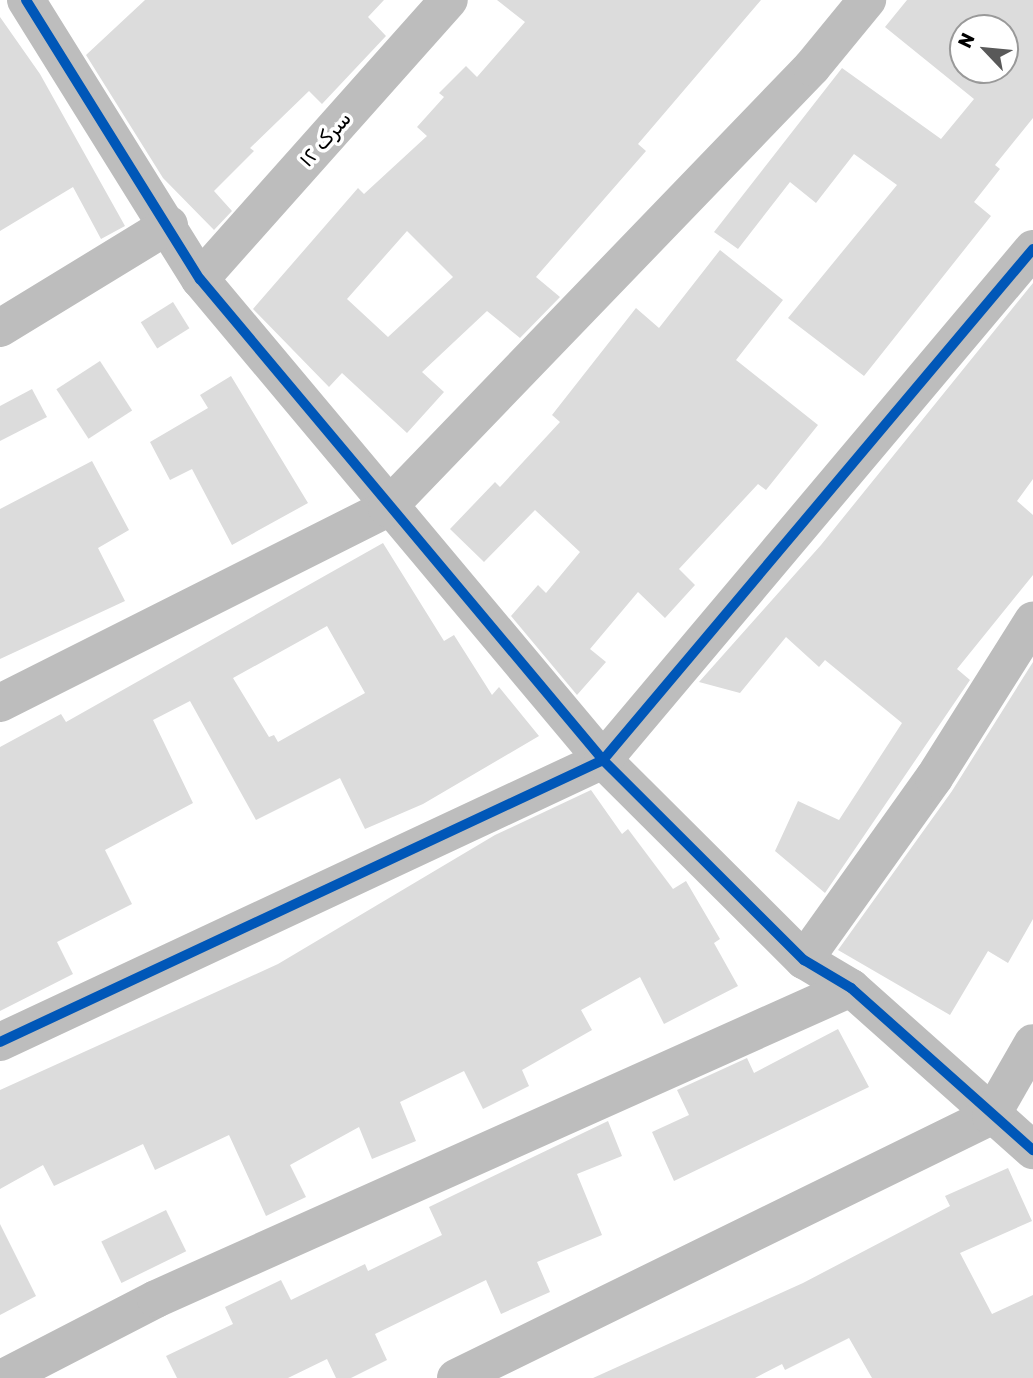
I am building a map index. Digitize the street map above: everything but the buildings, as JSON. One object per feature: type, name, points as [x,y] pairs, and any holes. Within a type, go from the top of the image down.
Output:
[{"type":"street","name":"سرک ۱۲","points":[[200,279],[449,0]]},
{"type":"street","points":[[0,703],[387,508],[812,67],[867,0]]},
{"type":"street","points":[[43,9],[200,279],[387,508],[603,760],[804,960],[851,988],[991,1116],[1033,1150]]},
{"type":"street","points":[[0,327],[169,225]]},
{"type":"street","points":[[0,1042],[603,760],[1033,248]]},
{"type":"street","points":[[804,960],[934,778],[1033,621]]},
{"type":"street","points":[[3,1378],[156,1299],[851,988]]},
{"type":"street","points":[[456,1378],[991,1116],[1033,1043]]},
{"type":"cycle path","points":[[26,0],[200,279],[603,760],[804,960],[851,988],[1033,1150]]},
{"type":"cycle path","points":[[0,1042],[603,760],[1033,249]]}]
